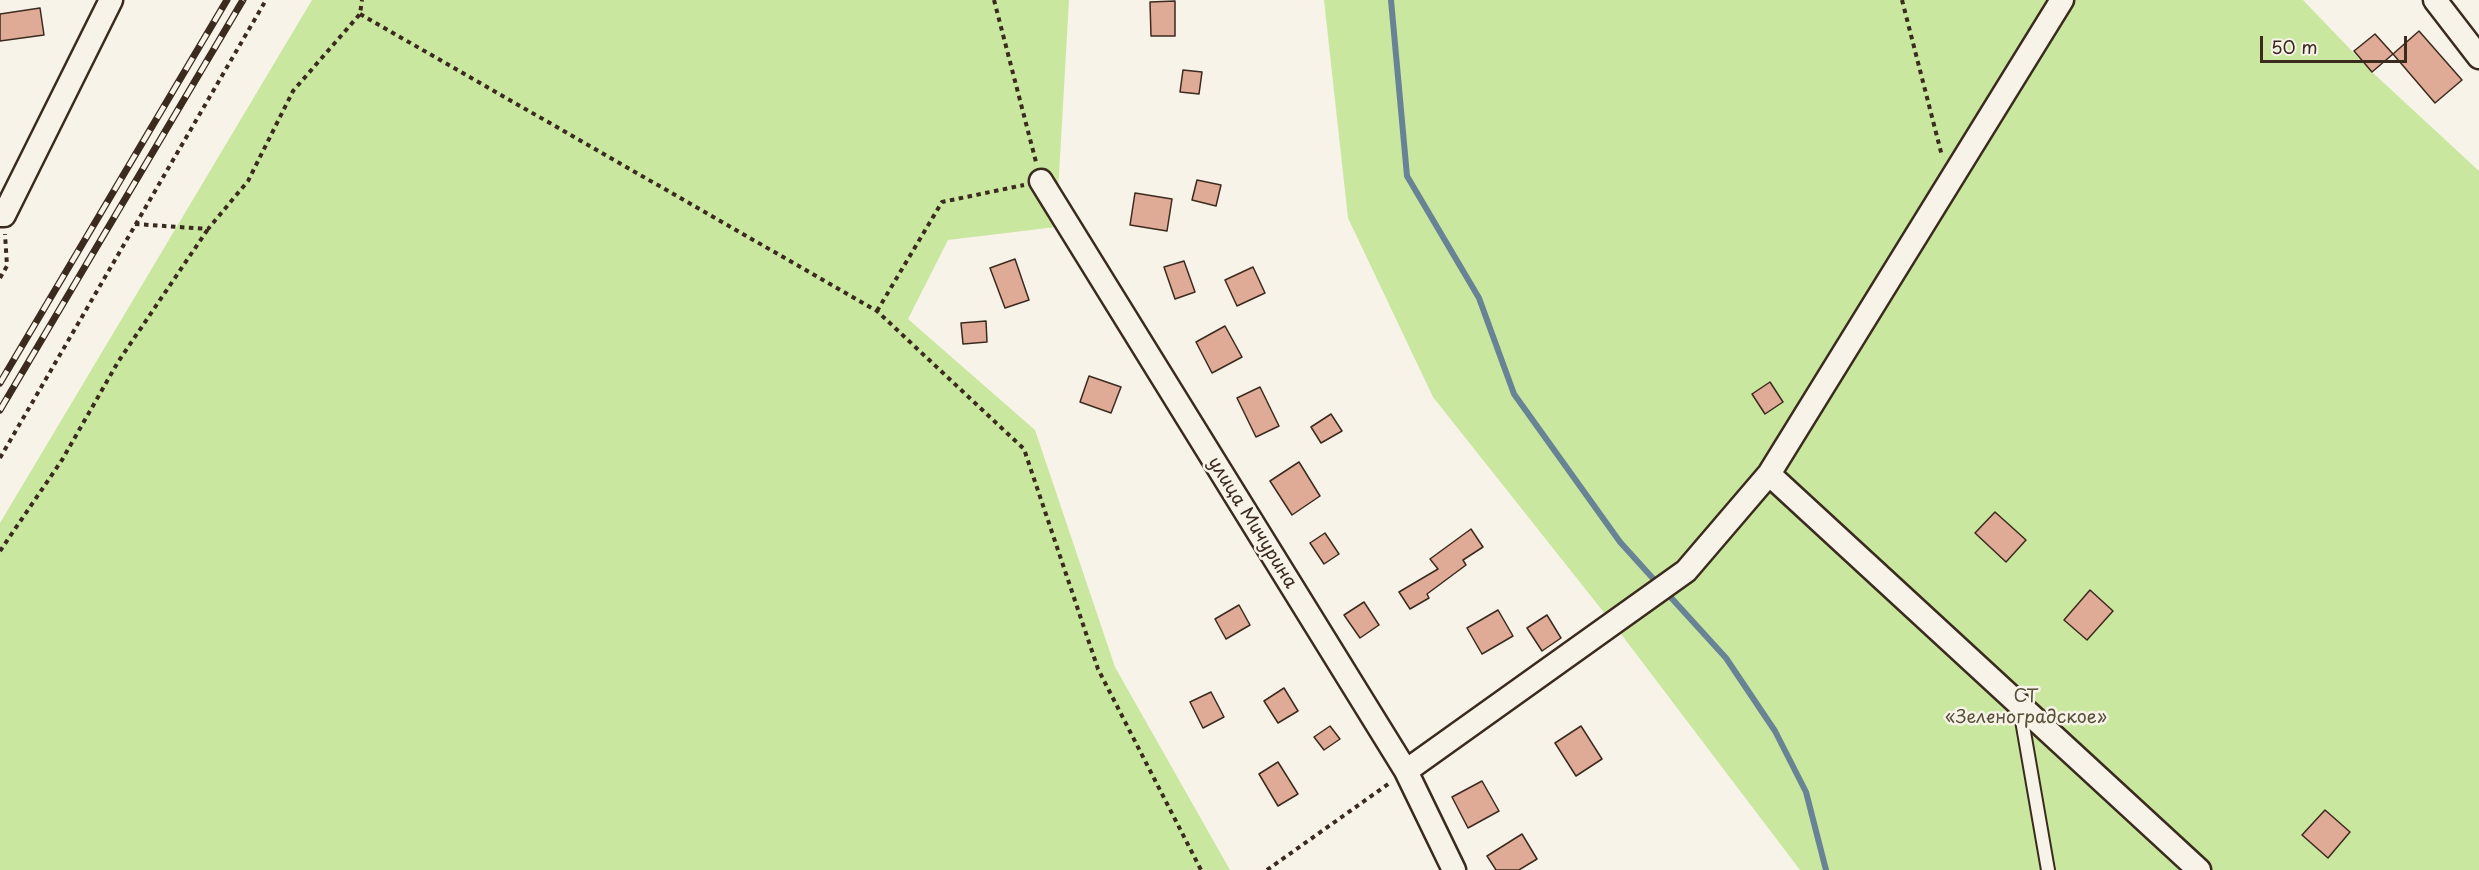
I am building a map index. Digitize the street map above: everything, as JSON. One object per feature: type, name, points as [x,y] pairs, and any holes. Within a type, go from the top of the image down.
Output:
[{"type":"street","points":[[2,215],[111,0]]},
{"type":"street","points":[[1406,771],[1686,571],[1769,474],[2062,0]]},
{"type":"street","points":[[2438,1],[2479,57]]},
{"type":"street","name":"улица Мичурина","points":[[1041,181],[1406,771],[1454,870]]},
{"type":"street","points":[[1769,474],[2199,870]]},
{"type":"lane","points":[[2019,704],[2048,870]]},
{"type":"path","points":[[0,458],[266,0]]},
{"type":"path","points":[[0,551],[62,460],[118,362],[208,229],[248,181],[293,91],[360,14],[362,0]]},
{"type":"path","points":[[877,311],[942,202],[1041,181],[994,0]]},
{"type":"path","points":[[1902,0],[1949,182]]},
{"type":"path","points":[[360,14],[877,311],[1024,449],[1098,669],[1201,870]]},
{"type":"path","points":[[0,278],[7,266],[2,215]]},
{"type":"path","points":[[135,224],[208,229]]},
{"type":"path","points":[[1267,870],[1406,771]]},
{"type":"green space","points":[[312,0],[1069,0],[1056,227],[948,240],[908,319],[1035,430],[1115,667],[1230,870],[0,870],[0,523]]},
{"type":"green space","name":"СТ «Зеленоградское»","points":[[1324,0],[2303,0],[2372,72],[2479,171],[2479,870],[1800,870],[1621,634],[1433,397],[1348,218]]},
{"type":"building","points":[[1175,1],[1175,36],[1151,36],[1150,2]]},
{"type":"building","points":[[40,8],[44,35],[0,41],[0,14]]},
{"type":"building","points":[[2419,31],[2462,80],[2435,103],[2393,54]]},
{"type":"building","points":[[2375,34],[2393,54],[2372,72],[2354,51]]},
{"type":"building","points":[[1183,70],[1202,72],[1199,94],[1180,92]]},
{"type":"building","points":[[1197,180],[1221,185],[1216,206],[1192,200]]},
{"type":"building","points":[[1135,193],[1172,199],[1167,231],[1130,225]]},
{"type":"building","points":[[1015,259],[1029,300],[1005,308],[990,268]]},
{"type":"building","points":[[1184,261],[1195,292],[1175,299],[1164,267]]},
{"type":"building","points":[[1253,267],[1265,293],[1237,306],[1225,280]]},
{"type":"building","points":[[986,321],[987,342],[963,344],[961,323]]},
{"type":"building","points":[[1225,326],[1242,357],[1212,373],[1196,342]]},
{"type":"building","points":[[1089,376],[1121,387],[1111,413],[1080,402]]},
{"type":"building","points":[[1770,382],[1783,402],[1765,414],[1752,394]]},
{"type":"building","points":[[1260,387],[1279,426],[1256,437],[1237,398]]},
{"type":"building","points":[[1331,414],[1342,431],[1321,443],[1311,427]]},
{"type":"building","points":[[1299,462],[1320,496],[1292,515],[1270,481]]},
{"type":"building","points":[[1995,512],[2026,540],[2006,562],[1975,533]]},
{"type":"building","points":[[1471,529],[1483,547],[1463,560],[1466,565],[1427,594],[1429,598],[1410,609],[1399,592],[1438,569],[1430,559]]},
{"type":"building","points":[[1325,533],[1339,554],[1324,564],[1310,543]]},
{"type":"building","points":[[2090,590],[2113,611],[2087,640],[2064,620]]},
{"type":"building","points":[[1364,602],[1379,625],[1360,638],[1344,615]]},
{"type":"building","points":[[1239,605],[1250,625],[1226,639],[1215,619]]},
{"type":"building","points":[[1498,610],[1513,636],[1482,654],[1467,628]]},
{"type":"building","points":[[1547,615],[1561,638],[1542,651],[1527,628]]},
{"type":"building","points":[[1284,688],[1298,711],[1278,723],[1264,701]]},
{"type":"building","points":[[1211,692],[1224,717],[1203,728],[1190,702]]},
{"type":"building","points":[[1330,726],[1340,739],[1324,750],[1314,737]]},
{"type":"building","points":[[1581,726],[1602,759],[1576,776],[1555,743]]},
{"type":"building","points":[[1278,762],[1298,794],[1278,806],[1259,774]]},
{"type":"building","points":[[1482,781],[1499,811],[1468,828],[1452,797]]},
{"type":"building","points":[[2325,810],[2350,832],[2328,858],[2302,835]]},
{"type":"building","points":[[1522,834],[1537,859],[1519,870],[1496,870],[1487,856]]},
{"type":"waterway","points":[[1391,0],[1407,176],[1479,298],[1514,394],[1620,542],[1658,584]]},
{"type":"waterway","points":[[1665,591],[1726,658],[1775,731],[1806,792],[1826,870]]},
{"type":"railway","points":[[0,383],[227,0]]},
{"type":"railway","points":[[0,410],[243,0]]}]
